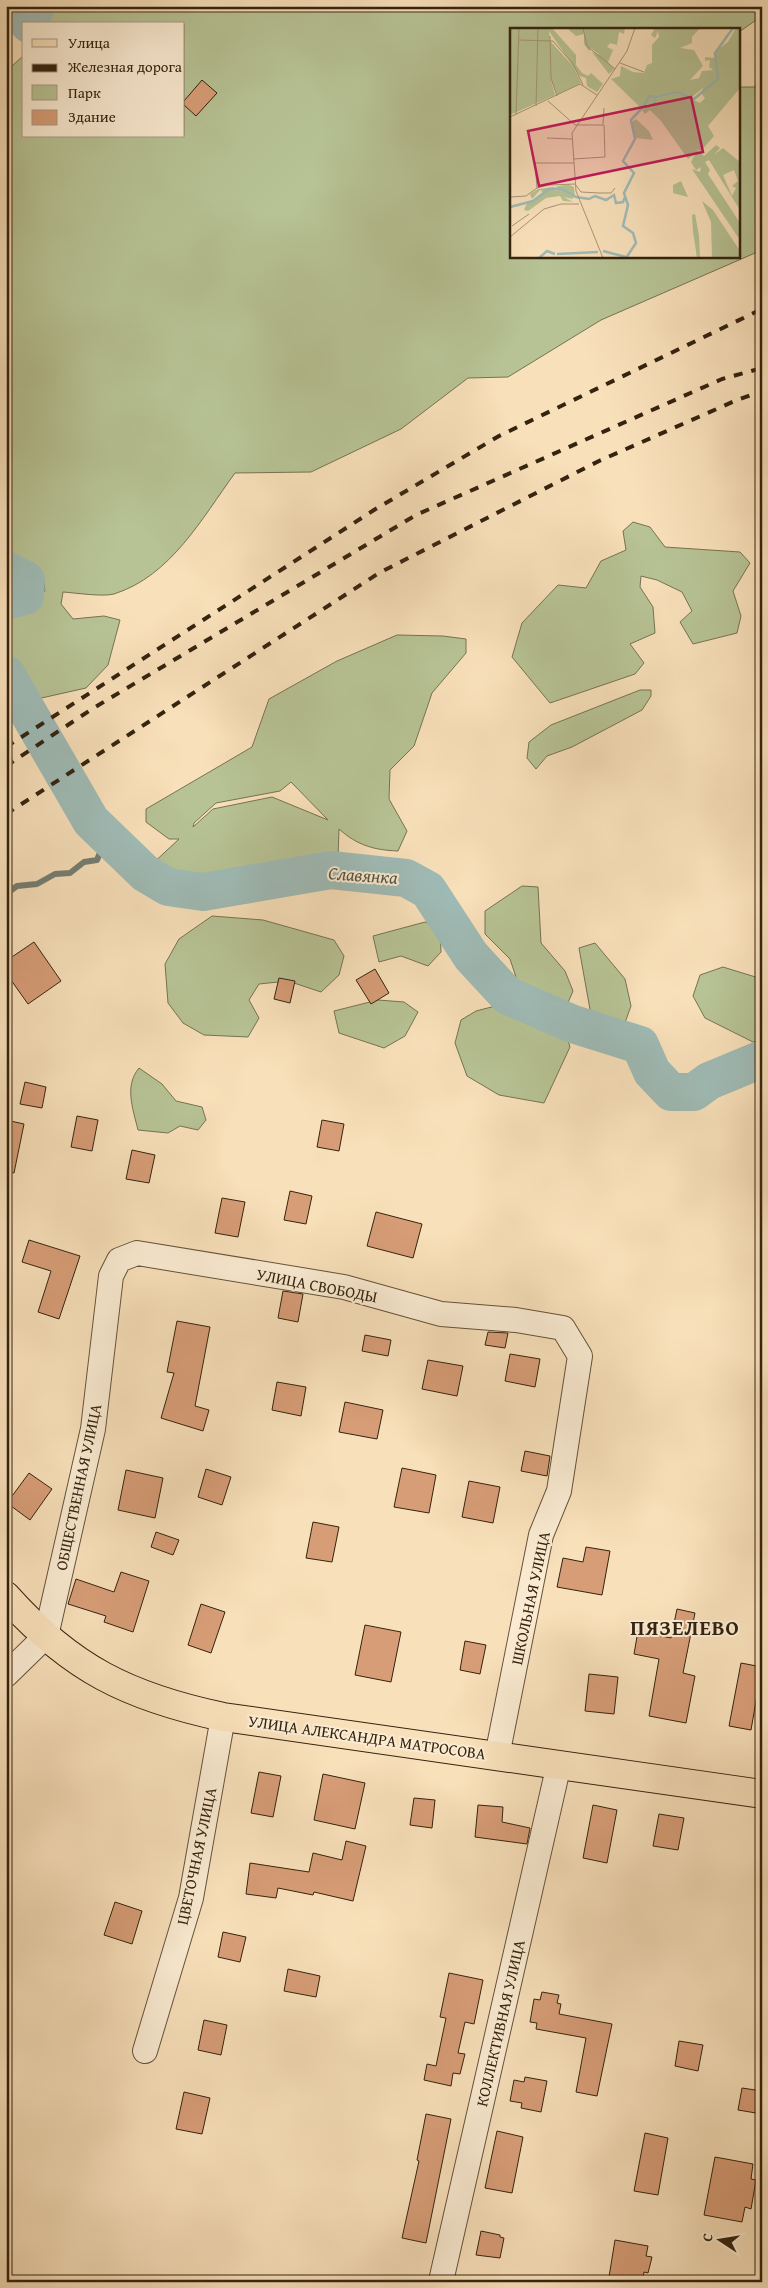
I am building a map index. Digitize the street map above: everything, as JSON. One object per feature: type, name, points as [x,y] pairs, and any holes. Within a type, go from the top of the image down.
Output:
[{"type":"main road","name":"УЛИЦА АЛЕКСАНДРА МАТРОСОВА","points":[[6,1596],[46,1636],[81,1664],[114,1683],[150,1699],[223,1717],[762,1794]]},
{"type":"street","name":"УЛИЦА СВОБОДЫ","points":[[110,1276],[119,1260],[137,1253],[344,1287],[441,1314],[516,1320],[563,1328]]},
{"type":"street","name":"ОБЩЕСТВЕННАЯ УЛИЦА","points":[[46,1636],[93,1429],[110,1276]]},
{"type":"street","name":"ШКОЛЬНАЯ УЛИЦА","points":[[497,1756],[541,1535],[559,1491],[580,1356],[563,1328]]},
{"type":"street","points":[[6,1675],[46,1636]]},
{"type":"street","name":"ЦВЕТОЧНАЯ УЛИЦА","points":[[145,2051],[191,1898],[223,1717]]},
{"type":"street","name":"КОЛЛЕКТИВНАЯ УЛИЦА","points":[[442,2281],[560,1764]]},
{"type":"green space","points":[[45,6],[750,6],[759,18],[740,31],[740,28],[510,28],[510,258],[740,258],[740,87],[755,87],[762,71],[762,250],[601,320],[508,377],[468,378],[401,429],[311,472],[235,473],[184,544],[152,574],[114,594],[96,595],[63,592],[61,604],[73,619],[104,616],[120,620],[108,665],[86,688],[37,699],[6,657],[6,608],[35,600],[45,591],[43,574],[29,563],[12,570],[6,548],[6,67],[12,66],[22,57],[22,138],[185,138],[185,22],[41,22]]},
{"type":"green space","points":[[633,522],[650,527],[665,547],[740,552],[750,563],[733,591],[741,616],[737,633],[693,644],[680,622],[692,611],[682,592],[657,580],[641,576],[640,587],[653,607],[655,633],[630,644],[644,663],[635,674],[550,703],[512,657],[522,623],[558,585],[586,588],[601,561],[626,550],[623,531]]},
{"type":"green space","points":[[397,635],[443,636],[466,639],[466,653],[432,693],[414,746],[390,770],[389,799],[407,831],[398,851],[366,846],[352,839],[339,829],[338,857],[179,884],[150,866],[179,839],[169,839],[146,822],[146,809],[252,747],[269,699],[337,661]],"holes":[[[291,782],[328,820],[272,797],[213,809],[193,827],[194,823],[216,803],[280,791]]]},
{"type":"green space","points":[[640,690],[651,690],[651,696],[642,710],[572,747],[547,756],[536,769],[527,758],[529,742],[551,725]]},
{"type":"green space","points":[[522,886],[538,887],[541,943],[565,971],[573,991],[561,1019],[570,1047],[544,1103],[499,1095],[467,1076],[455,1043],[461,1020],[476,1011],[507,1003],[516,977],[510,959],[485,934],[485,911]]},
{"type":"green space","points":[[212,916],[263,920],[334,940],[344,956],[339,975],[321,992],[288,981],[259,984],[249,1000],[259,1018],[248,1037],[204,1035],[183,1023],[168,1003],[165,964],[179,939]]},
{"type":"green space","points":[[425,922],[440,928],[441,952],[428,966],[401,956],[379,962],[373,936]]},
{"type":"green space","points":[[595,943],[625,979],[631,1006],[623,1028],[593,1026],[579,948]]},
{"type":"green space","points":[[723,967],[762,979],[762,1040],[753,1042],[705,1018],[693,996],[700,975]]},
{"type":"green space","points":[[378,1000],[404,1002],[418,1012],[405,1036],[384,1048],[339,1033],[334,1011]]},
{"type":"green space","points":[[139,1068],[162,1084],[176,1101],[202,1107],[206,1120],[198,1130],[180,1126],[168,1133],[138,1130],[132,1106],[131,1090],[134,1075]]},
{"type":"building","points":[[202,80],[217,93],[196,116],[185,106],[185,100]]},
{"type":"building","points":[[34,942],[61,981],[28,1004],[6,973],[6,961]]},
{"type":"building","points":[[375,969],[389,993],[371,1004],[356,980]]},
{"type":"building","points":[[279,978],[295,981],[290,1003],[274,999]]},
{"type":"building","points":[[25,1082],[46,1087],[42,1108],[20,1104]]},
{"type":"building","points":[[77,1116],[98,1120],[92,1151],[71,1147]]},
{"type":"building","points":[[6,1120],[24,1124],[14,1173],[6,1172]]},
{"type":"building","points":[[322,1120],[344,1124],[339,1151],[317,1147]]},
{"type":"building","points":[[132,1150],[155,1155],[149,1183],[126,1179]]},
{"type":"building","points":[[290,1191],[312,1196],[306,1224],[284,1220]]},
{"type":"building","points":[[222,1198],[245,1202],[238,1237],[215,1233]]},
{"type":"building","points":[[376,1212],[422,1224],[413,1258],[367,1246]]},
{"type":"building","points":[[29,1240],[80,1256],[59,1319],[38,1312],[51,1271],[22,1262]]},
{"type":"building","points":[[283,1291],[303,1294],[298,1322],[278,1318]]},
{"type":"building","points":[[177,1321],[210,1327],[195,1406],[209,1410],[203,1431],[161,1418],[174,1373],[167,1372]]},
{"type":"building","points":[[488,1332],[508,1333],[505,1348],[485,1345]]},
{"type":"building","points":[[365,1335],[391,1340],[388,1356],[362,1351]]},
{"type":"building","points":[[510,1354],[540,1359],[535,1387],[505,1381]]},
{"type":"building","points":[[428,1360],[463,1366],[457,1396],[422,1389]]},
{"type":"building","points":[[277,1382],[306,1387],[301,1416],[272,1410]]},
{"type":"building","points":[[345,1402],[383,1410],[377,1439],[339,1432]]},
{"type":"building","points":[[525,1451],[550,1456],[547,1476],[521,1471]]},
{"type":"building","points":[[402,1468],[436,1475],[429,1513],[394,1507]]},
{"type":"building","points":[[206,1469],[231,1477],[222,1505],[198,1497]]},
{"type":"building","points":[[126,1470],[163,1478],[155,1518],[118,1510]]},
{"type":"building","points":[[29,1473],[52,1489],[30,1520],[7,1503]]},
{"type":"building","points":[[469,1481],[500,1487],[493,1523],[462,1517]]},
{"type":"building","points":[[313,1522],[339,1527],[332,1562],[306,1558]]},
{"type":"building","points":[[156,1532],[179,1540],[173,1555],[151,1547]]},
{"type":"building","points":[[586,1547],[610,1551],[602,1595],[557,1587],[563,1558],[583,1562]]},
{"type":"building","points":[[121,1572],[149,1581],[133,1632],[104,1622],[106,1616],[68,1604],[76,1579],[114,1592]]},
{"type":"building","points":[[201,1604],[225,1612],[211,1653],[188,1645]]},
{"type":"building","points":[[677,1609],[695,1613],[683,1673],[695,1676],[686,1723],[649,1716],[659,1659],[634,1654],[638,1631],[671,1638]]},
{"type":"building","points":[[365,1625],[401,1632],[391,1682],[355,1675]]},
{"type":"building","points":[[465,1641],[486,1645],[480,1674],[460,1670]]},
{"type":"building","points":[[741,1663],[762,1667],[751,1730],[729,1726]]},
{"type":"building","points":[[589,1674],[618,1677],[614,1714],[585,1711]]},
{"type":"building","points":[[259,1772],[281,1776],[273,1817],[251,1813]]},
{"type":"building","points":[[323,1774],[365,1783],[355,1829],[314,1820]]},
{"type":"building","points":[[414,1798],[435,1800],[432,1828],[410,1825]]},
{"type":"building","points":[[478,1805],[503,1807],[502,1822],[530,1828],[527,1844],[475,1837]]},
{"type":"building","points":[[593,1805],[617,1810],[607,1863],[583,1858]]},
{"type":"building","points":[[659,1814],[684,1818],[678,1850],[653,1846]]},
{"type":"building","points":[[346,1841],[366,1846],[353,1901],[314,1892],[313,1895],[278,1888],[276,1898],[246,1894],[250,1863],[309,1872],[313,1853],[342,1860]]},
{"type":"building","points":[[115,1902],[142,1911],[132,1944],[104,1935]]},
{"type":"building","points":[[223,1932],[246,1937],[240,1962],[218,1957]]},
{"type":"building","points":[[288,1969],[320,1976],[316,1997],[284,1991]]},
{"type":"building","points":[[449,1973],[483,1980],[474,2024],[465,2022],[458,2053],[465,2054],[460,2074],[453,2073],[451,2086],[424,2080],[427,2064],[436,2066],[446,2018],[440,2017]]},
{"type":"building","points":[[542,1992],[559,1995],[557,2003],[561,2004],[559,2014],[612,2024],[597,2096],[576,2092],[586,2038],[536,2029],[537,2023],[530,2022],[534,1999],[540,2000]]},
{"type":"building","points":[[204,2020],[227,2025],[221,2055],[198,2050]]},
{"type":"building","points":[[679,2041],[703,2045],[698,2071],[675,2066]]},
{"type":"building","points":[[525,2077],[547,2081],[541,2112],[521,2108],[522,2103],[510,2101],[514,2080],[524,2082]]},
{"type":"building","points":[[742,2088],[762,2091],[762,2114],[738,2110]]},
{"type":"building","points":[[184,2092],[210,2098],[202,2134],[176,2129]]},
{"type":"building","points":[[426,2114],[451,2119],[426,2243],[402,2238],[419,2161],[417,2160]]},
{"type":"building","points":[[497,2131],[523,2137],[512,2193],[485,2188]]},
{"type":"building","points":[[645,2133],[668,2138],[658,2195],[634,2191]]},
{"type":"building","points":[[715,2157],[753,2164],[751,2179],[756,2180],[751,2209],[745,2207],[742,2222],[704,2215]]},
{"type":"building","points":[[481,2231],[500,2235],[500,2237],[504,2238],[500,2258],[476,2255]]},
{"type":"building","points":[[615,2240],[648,2246],[646,2256],[652,2257],[648,2273],[644,2272],[642,2282],[609,2277]]},
{"type":"waterway","name":"Славянка","points":[[30,22],[36,6]]},
{"type":"waterway","name":"Славянка","points":[[6,570],[26,580],[25,596],[6,601]]},
{"type":"waterway","name":"Славянка","points":[[6,674],[91,821],[146,874],[168,887],[203,892],[331,870],[406,878],[428,890],[471,956],[508,996],[573,1024],[640,1045],[652,1072],[671,1092],[694,1092],[709,1081],[762,1059]]},
{"type":"waterway","points":[[6,894],[17,886],[37,884],[55,874],[70,873],[84,862],[97,860],[107,836]]},
{"type":"railway","points":[[6,747],[374,510],[499,436],[762,309]]},
{"type":"railway","points":[[6,766],[92,709],[416,515],[722,379],[762,368]]},
{"type":"railway","points":[[6,814],[379,573],[599,461],[737,400],[762,391]]},
{"type":"district","name":"ПЯЗЕЛЕВО","points":[[685,1627]]}]
